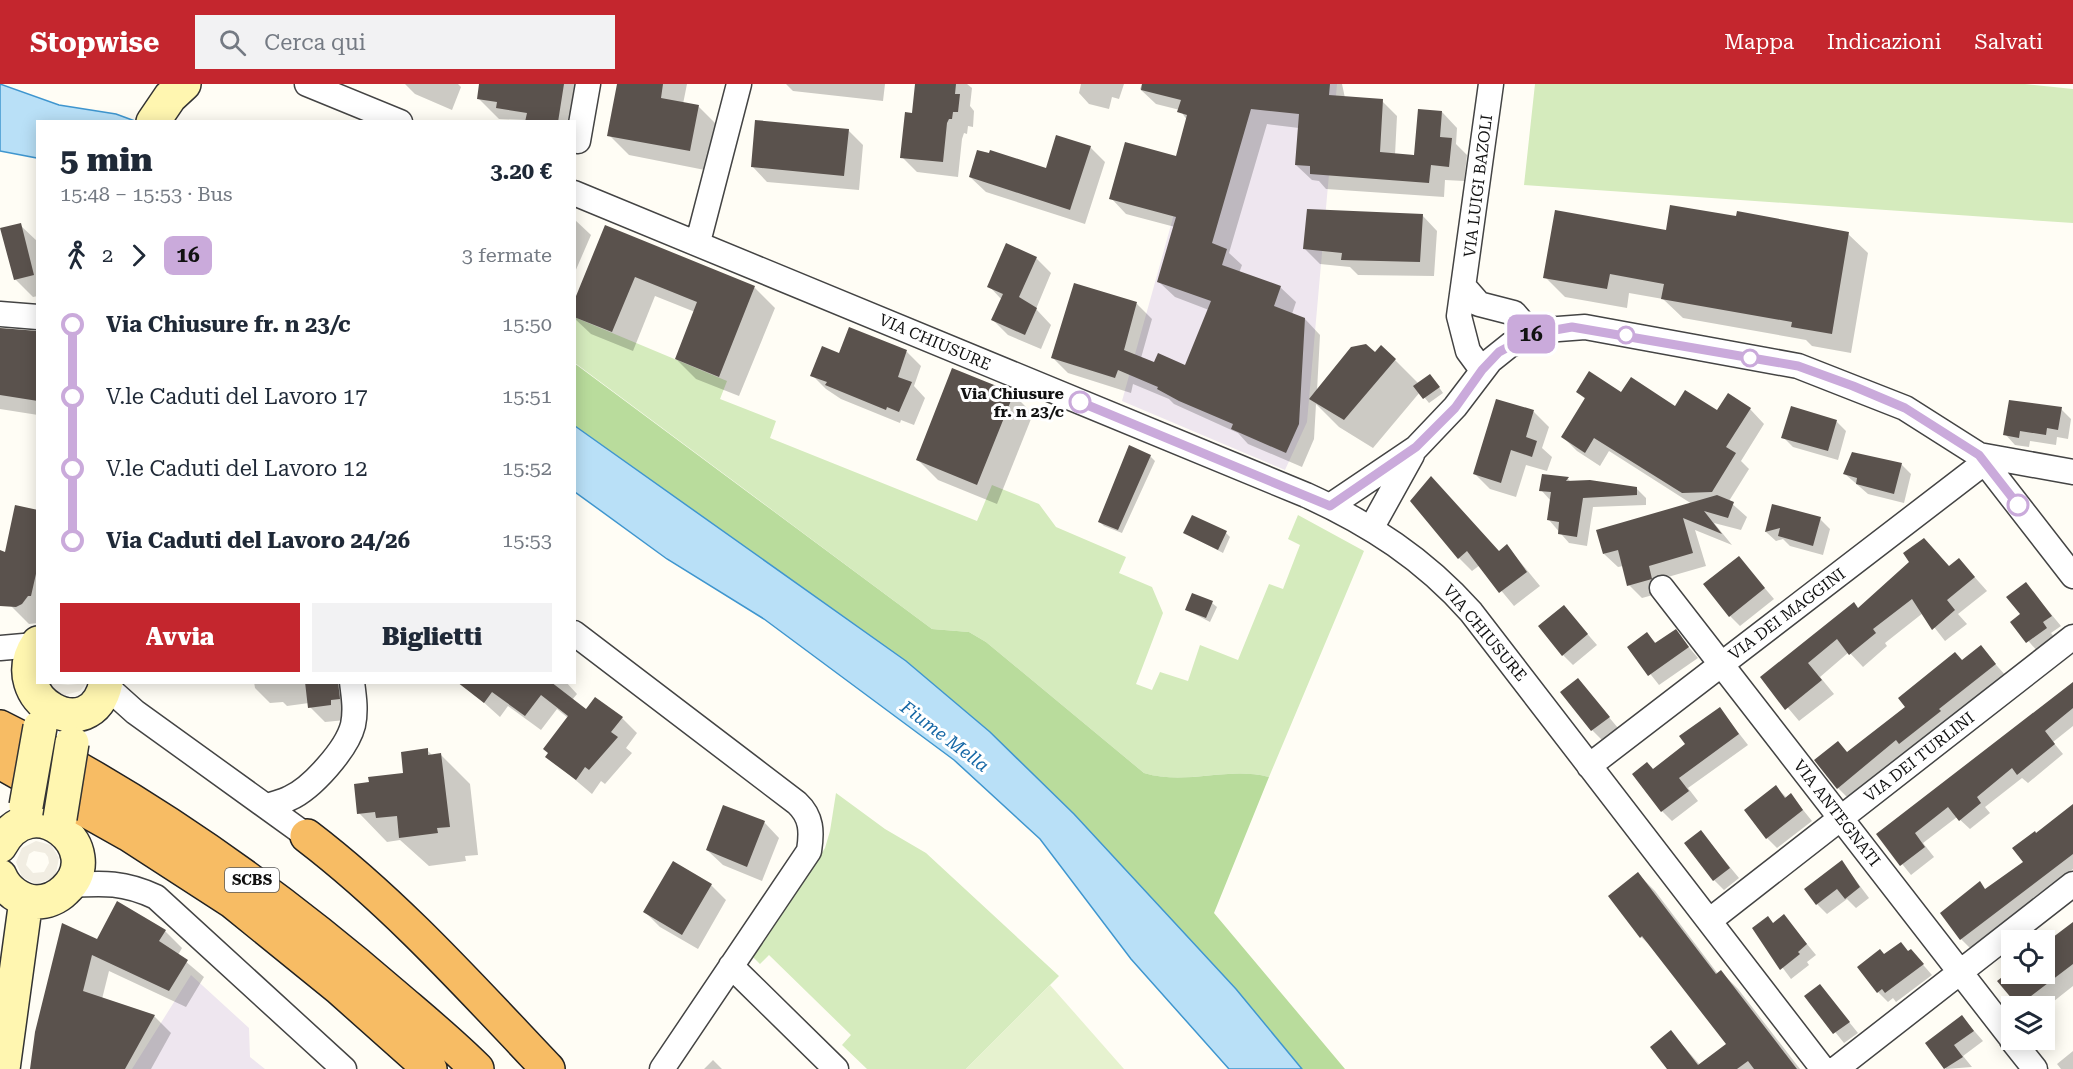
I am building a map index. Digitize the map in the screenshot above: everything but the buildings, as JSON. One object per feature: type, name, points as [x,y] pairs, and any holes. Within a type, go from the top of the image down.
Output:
[{"type":"highway","name":"SCBS","points":[[0,727],[137,805],[245,875],[356,962],[477,1069]]},
{"type":"highway","name":"SCBS","points":[[0,762],[128,834],[233,902],[339,988],[430,1069]]},
{"type":"highway","points":[[307,836],[374,893],[444,959],[548,1069]]},
{"type":"main road","points":[[147,120],[149,84]]},
{"type":"main road","points":[[154,120],[170,97],[184,84]]},
{"type":"main road","points":[[36,644],[26,663],[25,684],[40,717],[15,826],[37,821],[61,824]]},
{"type":"main road","points":[[40,717],[82,712],[97,702],[106,684]]},
{"type":"main road","points":[[3,1069],[7,884],[45,901],[63,892],[70,885],[78,862],[71,838],[61,824],[72,743],[82,712]]},
{"type":"street","points":[[307,84],[395,120]]},
{"type":"street","points":[[578,141],[588,84]]},
{"type":"street","points":[[698,242],[739,84]]},
{"type":"street","name":"VIA LUIGI BAZOLI","points":[[1482,370],[1468,351],[1460,328],[1460,304],[1465,288],[1484,85]]},
{"type":"street","name":"VIA CHIUSURE","points":[[576,194],[698,242],[1330,506],[1372,527],[1415,557],[1454,592],[1823,1069]]},
{"type":"street","points":[[1465,288],[1479,304],[1514,313],[1532,334]]},
{"type":"street","points":[[0,314],[36,317]]},
{"type":"street","points":[[1330,506],[1416,447],[1455,408],[1482,370],[1510,345],[1532,334],[1558,327],[1585,327],[1798,366],[1905,408],[1982,458],[2073,576]]},
{"type":"street","points":[[1372,527],[1416,447]]},
{"type":"street","points":[[1982,458],[2073,472]]},
{"type":"street","name":"VIA DEI MAGGINI","points":[[1589,766],[1982,458]]},
{"type":"street","name":"VIA ANTEGNATI","points":[[1662,588],[2001,1025]]},
{"type":"street","points":[[576,635],[805,810],[810,823],[808,851],[663,1067]]},
{"type":"street","name":"VIA DEI TURLINI","points":[[1709,921],[2073,637]]},
{"type":"street","points":[[0,648],[36,644]]},
{"type":"street","points":[[106,684],[135,712],[307,836]]},
{"type":"street","points":[[267,806],[300,792],[336,758],[353,726],[355,708],[352,684]]},
{"type":"street","points":[[300,792],[307,836]]},
{"type":"street","points":[[70,885],[108,882],[136,888],[156,897],[344,1069]]},
{"type":"street","points":[[1836,1069],[2073,884]]},
{"type":"street","points":[[731,966],[836,1069]]},
{"type":"street","name":"VIA ANTEGNATI","points":[[2020,1050],[2035,1069]]},
{"type":"shaded area","points":[[1213,84],[1337,84],[1307,422],[1285,470],[1122,401],[1191,153]]},
{"type":"shaded area","points":[[49,684],[86,684],[80,691],[65,695],[58,693]]},
{"type":"shaded area","points":[[36,841],[51,845],[59,858],[56,873],[51,879],[36,884],[22,877],[16,862],[22,848]],"holes":[[[34,851],[45,853],[49,863],[44,872],[33,873],[26,865],[29,854]]]},
{"type":"shaded area","points":[[191,975],[249,1028],[250,1057],[265,1069],[132,1069]]},
{"type":"green space","points":[[1535,84],[2025,84],[2073,89],[2073,223],[1524,185]]},
{"type":"green space","points":[[576,318],[727,381],[720,399],[776,421],[770,438],[977,521],[992,485],[1039,504],[1056,527],[1126,557],[1119,573],[1152,587],[1163,613],[1136,684],[1152,690],[1160,672],[1188,681],[1200,645],[1238,660],[1269,584],[1283,589],[1300,545],[1288,539],[1298,515],[1364,551],[1269,777],[1238,774],[1175,778],[1144,773],[986,642],[969,632],[932,629],[576,364]]},
{"type":"green space","points":[[576,364],[932,629],[969,632],[986,642],[1144,773],[1176,778],[1238,774],[1269,777],[1214,913],[1345,1069],[1302,1069],[1236,989],[1074,814],[990,732],[906,661],[576,427]]},
{"type":"green space","points":[[836,793],[885,829],[926,853],[1059,976],[966,1069],[867,1069],[842,1045],[851,1035],[769,955],[760,964],[753,957],[825,848]]},
{"type":"green space","points":[[1050,985],[1124,1069],[966,1069]]},
{"type":"water","points":[[0,84],[59,105],[116,114],[132,120],[36,120],[36,158],[0,151]]},
{"type":"water","name":"Fiume Mella","points":[[576,427],[906,661],[990,732],[1074,814],[1236,989],[1302,1069],[1229,1069],[1131,959],[1040,839],[954,760],[764,619],[667,559],[576,493]]},
{"type":"bus line","name":"16","points":[[1080,402],[1330,506],[1373,479],[1416,447],[1455,408],[1482,370],[1499,352],[1521,338],[1545,330],[1558,327],[1585,327],[1704,351],[1798,366],[1853,386],[1905,408],[1979,455],[2018,505]]},
{"type":"place","name":"Via Chiusure fr. n 23/c","points":[[1080,402]]}]
